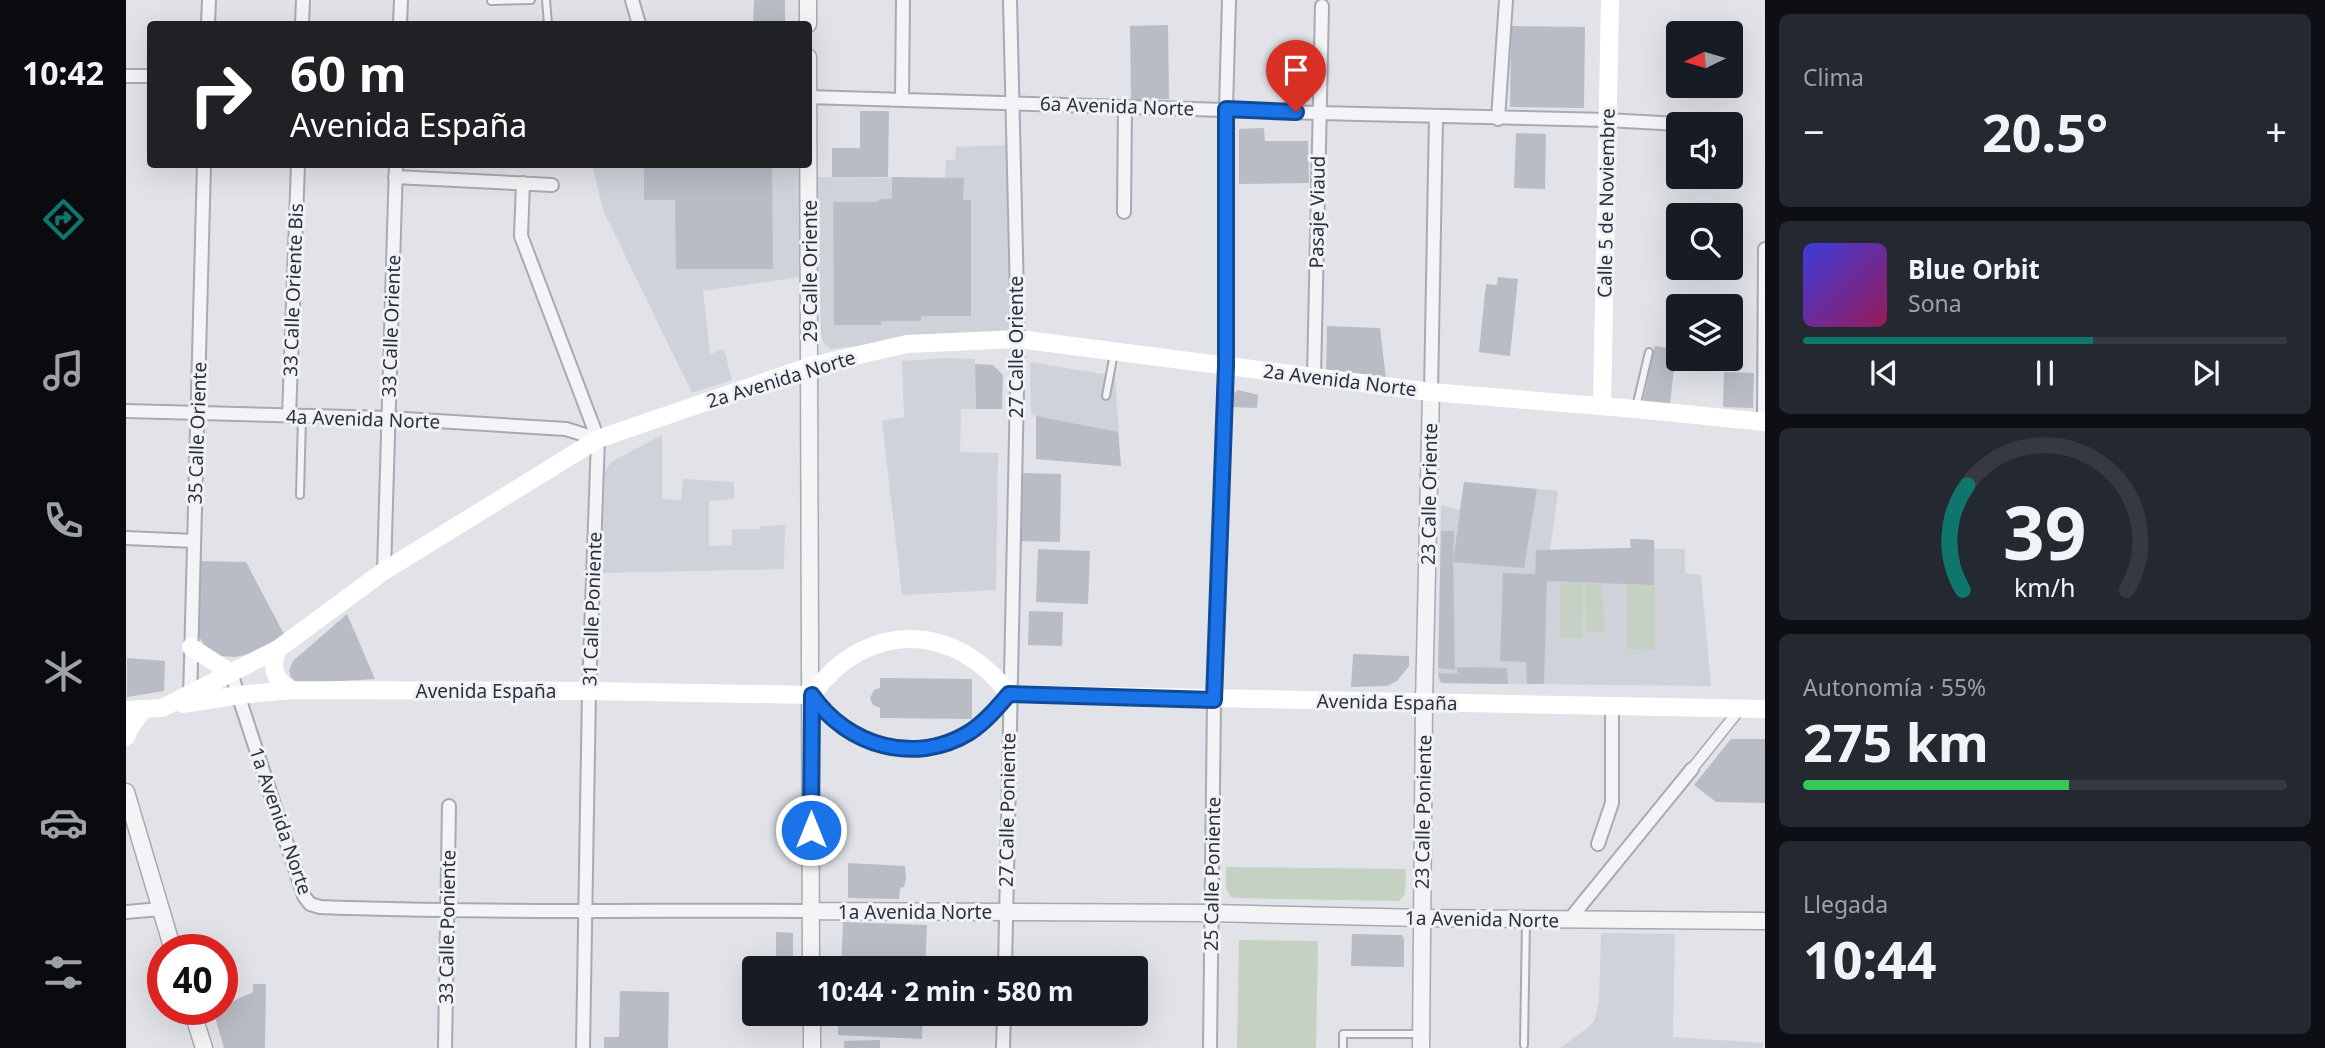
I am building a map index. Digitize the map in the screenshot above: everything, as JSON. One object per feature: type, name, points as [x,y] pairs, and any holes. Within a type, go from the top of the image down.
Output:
[{"type":"main road","name":"Calle 5 de Noviembre","points":[[1602,406],[1610,0]]},
{"type":"main road","name":"2a Avenida Norte","points":[[190,699],[230,673],[278,649],[384,571],[598,439],[811,366],[907,344],[1018,340],[1431,392],[1765,422]]},
{"type":"main road","points":[[901,640],[937,642],[971,656],[985,667],[1009,694],[983,722],[968,733],[952,741],[917,749],[890,747],[864,740],[834,721],[812,695],[822,680],[850,657],[866,648],[901,640]]},
{"type":"main road","points":[[191,647],[230,673]]},
{"type":"main road","points":[[278,649],[275,672],[284,686],[291,690]]},
{"type":"main road","name":"Avenida España","points":[[135,710],[162,708],[190,699],[291,690],[812,695]]},
{"type":"main road","name":"Avenida España","points":[[1009,694],[1765,709]]},
{"type":"main road","points":[[126,737],[135,710]]},
{"type":"street","points":[[208,21],[209,0]]},
{"type":"street","points":[[302,21],[303,0]]},
{"type":"street","points":[[400,21],[401,0]]},
{"type":"street","points":[[632,0],[638,21]]},
{"type":"street","points":[[808,0],[808,21]]},
{"type":"street","points":[[902,99],[903,0]]},
{"type":"street","name":"27 Calle Oriente","points":[[1009,694],[1018,340],[1010,0]]},
{"type":"street","name":"25 Calle Poniente","points":[[1210,1048],[1214,700],[1226,366],[1226,109],[1229,0]]},
{"type":"street","points":[[1498,119],[1506,0]]},
{"type":"street","name":"Pasaje Viaud","points":[[1314,377],[1322,6]]},
{"type":"street","points":[[126,76],[147,76]]},
{"type":"street","name":"6a Avenida Norte","points":[[812,97],[1666,123]]},
{"type":"street","points":[[1124,212],[1125,106]]},
{"type":"street","name":"23 Calle Oriente","points":[[1424,703],[1436,117]]},
{"type":"street","name":"35 Calle Oriente","points":[[190,699],[204,168]]},
{"type":"street","name":"33 Calle Oriente Bis","points":[[295,416],[298,168]]},
{"type":"street","name":"29 Calle Oriente","points":[[810,168],[811,956]]},
{"type":"street","points":[[396,171],[552,185]]},
{"type":"street","name":"33 Calle Oriente","points":[[384,571],[396,171]]},
{"type":"street","name":"31 Calle Poniente","points":[[523,183],[521,236],[598,439],[589,691],[583,1048]]},
{"type":"street","points":[[1765,249],[1765,422]]},
{"type":"street","name":"4a Avenida Norte","points":[[126,411],[388,418],[566,429],[598,439]]},
{"type":"street","points":[[126,538],[194,541]]},
{"type":"street","name":"1a Avenida Norte","points":[[230,673],[304,896],[310,904],[320,907],[447,911],[587,909],[1212,913],[1422,919],[1765,921]]},
{"type":"street","name":"27 Calle Poniente","points":[[1004,956],[1009,694]]},
{"type":"street","name":"23 Calle Poniente","points":[[1421,1041],[1424,703]]},
{"type":"street","points":[[1598,845],[1612,803],[1612,706]]},
{"type":"street","points":[[1569,919],[1741,708]]},
{"type":"street","points":[[126,792],[168,934]]},
{"type":"street","name":"33 Calle Poniente","points":[[445,1048],[449,806]]},
{"type":"street","points":[[126,912],[160,909]]},
{"type":"street","points":[[197,1025],[204,1048]]},
{"type":"street","points":[[811,1026],[812,1048]]},
{"type":"street","points":[[1003,1048],[1004,1026]]},
{"type":"lane","points":[[491,1],[531,0]]},
{"type":"lane","points":[[546,0],[548,21]]},
{"type":"lane","points":[[1106,396],[1114,351]]},
{"type":"lane","points":[[1636,409],[1649,352]]},
{"type":"lane","points":[[295,416],[300,495]]},
{"type":"lane","points":[[1524,1045],[1526,919]]},
{"type":"lane","points":[[1343,1048],[1343,1034],[1421,1041]]},
{"type":"shaded area","points":[[1008,145],[1011,333],[899,340],[831,349],[824,344],[821,335],[817,177],[945,178],[946,160],[955,160],[956,147]]},
{"type":"shaded area","points":[[593,168],[800,168],[800,277],[703,291],[710,354],[724,349],[732,380],[692,393],[603,210]]},
{"type":"shaded area","points":[[975,359],[976,409],[961,409],[960,452],[998,453],[996,590],[902,595],[882,421],[904,417],[902,361]]},
{"type":"shaded area","points":[[1030,362],[1115,376],[1121,466],[1036,459],[1036,416],[1031,414]]},
{"type":"shaded area","points":[[662,435],[662,499],[681,500],[683,479],[734,482],[734,499],[709,501],[709,546],[732,545],[732,529],[760,529],[760,526],[785,525],[784,569],[602,573],[605,471],[611,462]]},
{"type":"shaded area","points":[[1464,482],[1558,491],[1550,550],[1631,548],[1630,539],[1654,540],[1655,549],[1685,549],[1685,573],[1701,575],[1711,686],[1441,683],[1438,679],[1441,505],[1460,510]]},
{"type":"shaded area","points":[[1601,933],[1675,934],[1673,1037],[1763,1043],[1763,1048],[1560,1048],[1590,1026],[1595,1019],[1599,1002]]},
{"type":"green space","points":[[1560,583],[1583,583],[1582,638],[1560,638]]},
{"type":"green space","points":[[1585,583],[1602,584],[1605,632],[1586,632]]},
{"type":"green space","points":[[1627,584],[1655,585],[1655,650],[1627,649]]},
{"type":"green space","points":[[1226,867],[1406,869],[1405,894],[1399,901],[1235,898],[1231,897],[1226,889]]},
{"type":"green space","points":[[1239,940],[1318,941],[1316,1048],[1237,1048]]},
{"type":"building","points":[[754,0],[785,0],[785,21],[753,21]]},
{"type":"building","points":[[1168,25],[1169,99],[1131,100],[1130,26]]},
{"type":"building","points":[[1511,26],[1585,27],[1584,108],[1510,107]]},
{"type":"building","points":[[860,111],[889,111],[888,177],[832,177],[832,148],[860,148]]},
{"type":"building","points":[[1264,128],[1265,141],[1308,141],[1309,183],[1239,184],[1239,129]]},
{"type":"building","points":[[1516,133],[1546,134],[1545,189],[1514,188]]},
{"type":"building","points":[[644,168],[772,168],[773,269],[676,269],[675,200],[644,200]]},
{"type":"building","points":[[892,177],[964,178],[963,200],[971,200],[971,316],[921,316],[921,321],[881,321],[881,325],[834,325],[833,202],[879,202],[879,199],[892,199]]},
{"type":"building","points":[[1498,277],[1518,279],[1510,356],[1479,352],[1486,284],[1497,285]]},
{"type":"building","points":[[1327,326],[1380,328],[1386,379],[1326,374]]},
{"type":"building","points":[[1655,346],[1666,348],[1666,371],[1674,371],[1670,405],[1643,401]]},
{"type":"building","points":[[975,364],[993,365],[1003,375],[1002,409],[976,409]]},
{"type":"building","points":[[1724,372],[1754,373],[1753,408],[1723,407]]},
{"type":"building","points":[[1238,390],[1258,395],[1257,408],[1233,407],[1233,394]]},
{"type":"building","points":[[1036,416],[1118,432],[1121,466],[1036,459]]},
{"type":"building","points":[[1021,473],[1061,474],[1060,542],[1019,541]]},
{"type":"building","points":[[1464,482],[1537,489],[1524,568],[1453,562]]},
{"type":"building","points":[[1441,531],[1454,531],[1455,670],[1438,668]]},
{"type":"building","points":[[1630,539],[1654,540],[1654,585],[1547,581],[1544,684],[1527,684],[1526,662],[1500,661],[1503,573],[1535,574],[1536,550],[1631,548]]},
{"type":"building","points":[[1038,549],[1090,551],[1088,604],[1036,602]]},
{"type":"building","points":[[198,561],[246,562],[286,638],[253,653],[236,657],[219,656],[207,650],[198,635]]},
{"type":"building","points":[[1029,611],[1063,612],[1062,646],[1028,645]]},
{"type":"building","points":[[347,614],[375,679],[302,683],[295,681],[289,671],[293,661]]},
{"type":"building","points":[[1353,654],[1409,656],[1409,666],[1397,681],[1387,686],[1351,687]]},
{"type":"building","points":[[127,658],[165,661],[164,691],[127,697]]},
{"type":"building","points":[[1457,667],[1507,668],[1508,684],[1441,683],[1438,673],[1457,674]]},
{"type":"building","points":[[880,678],[972,679],[972,719],[880,718],[880,708],[873,705],[870,698],[874,690],[880,688]]},
{"type":"building","points":[[1731,739],[1765,739],[1765,803],[1716,802],[1694,785]]},
{"type":"building","points":[[848,863],[905,866],[906,879],[904,887],[900,888],[899,899],[848,898]]},
{"type":"building","points":[[843,922],[927,925],[926,956],[842,956]]},
{"type":"building","points":[[776,932],[793,933],[793,956],[776,956]]},
{"type":"building","points":[[1352,934],[1402,935],[1404,967],[1351,966]]},
{"type":"building","points":[[253,984],[266,984],[265,1048],[224,1048],[217,1025],[238,1025],[238,999],[253,992]]},
{"type":"building","points":[[620,991],[669,992],[668,1048],[604,1048],[604,1037],[619,1037]]},
{"type":"building","points":[[838,1026],[922,1026],[922,1039],[838,1035]]},
{"type":"building","points":[[880,1040],[880,1048],[844,1048],[844,1041]]},
{"type":"route","points":[[811,830],[812,695],[821,708],[848,732],[881,746],[917,749],[952,741],[968,733],[996,710],[1009,694],[1214,700],[1226,366],[1226,109],[1296,112]]}]
